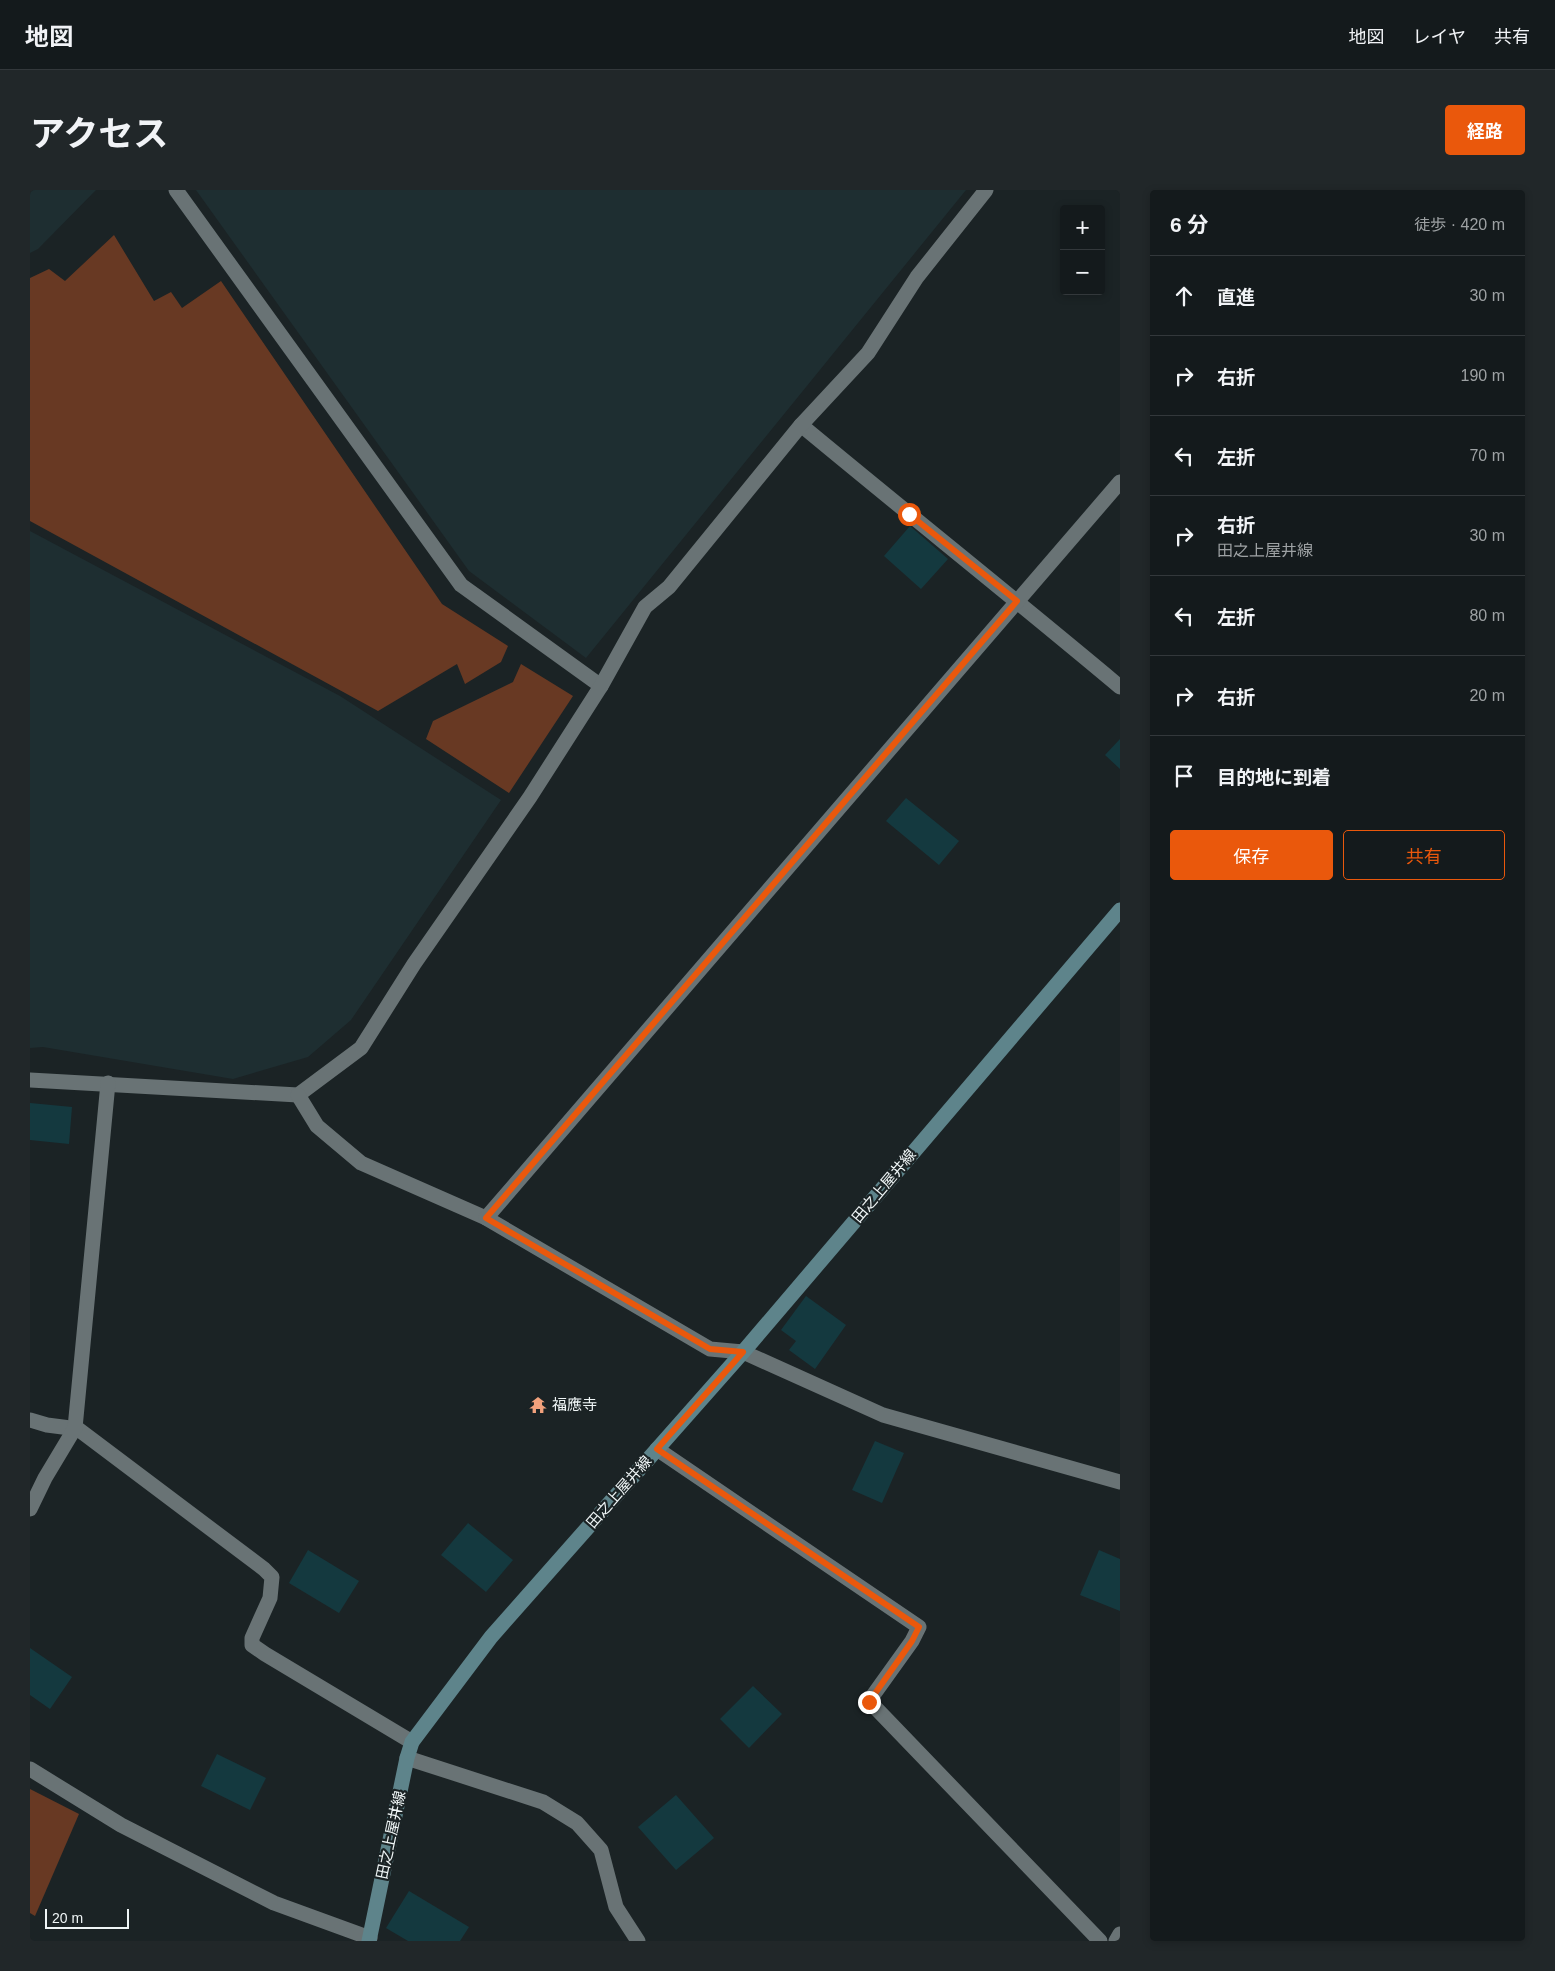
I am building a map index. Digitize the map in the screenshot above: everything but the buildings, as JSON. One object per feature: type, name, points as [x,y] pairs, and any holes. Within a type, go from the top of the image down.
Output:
[{"type":"main road","name":"田之上屋井線","points":[[370,1939],[407,1758],[412,1742],[490,1637],[743,1352],[1120,910]]},
{"type":"street","points":[[176,190],[461,585],[601,686]]},
{"type":"street","points":[[30,1080],[298,1095],[361,1048],[414,964],[530,796],[601,686],[645,607],[669,587],[802,425],[868,353],[917,277],[986,190]]},
{"type":"street","points":[[802,425],[1120,687]]},
{"type":"street","points":[[486,1218],[1120,482]]},
{"type":"street","points":[[30,1509],[45,1478],[75,1428],[108,1083]]},
{"type":"street","points":[[298,1095],[317,1126],[361,1162],[486,1218],[710,1349],[743,1352],[883,1416],[1120,1482]]},
{"type":"street","points":[[30,1420],[47,1425],[78,1429],[249,1557],[272,1577],[270,1598],[252,1638],[252,1645],[412,1742]]},
{"type":"street","points":[[657,1449],[919,1627],[912,1641],[869,1702],[1100,1941]]},
{"type":"street","points":[[407,1758],[542,1802],[577,1823],[601,1850],[616,1907],[638,1941]]},
{"type":"street","points":[[30,1770],[121,1825],[274,1903],[370,1939]]},
{"type":"street","points":[[1116,1941],[1120,1934]]},
{"type":"shaded area","points":[[30,190],[96,190],[38,249],[30,253]]},
{"type":"shaded area","points":[[196,190],[966,190],[586,658],[469,571]]},
{"type":"shaded area","points":[[114,235],[154,301],[171,292],[182,308],[221,281],[442,604],[508,646],[501,662],[465,684],[457,664],[378,711],[30,521],[30,278],[49,269],[65,281]]},
{"type":"shaded area","points":[[30,531],[340,696],[501,800],[351,1020],[308,1057],[233,1079],[43,1047],[30,1048]]},
{"type":"shaded area","points":[[521,664],[573,696],[509,793],[426,739],[433,721],[513,682]]},
{"type":"shaded area","points":[[30,1789],[79,1814],[35,1916],[30,1913]]},
{"type":"place","name":"福應寺","points":[[538,1405]]},
{"type":"route","points":[[869,1702],[912,1641],[919,1627],[657,1449],[743,1352],[710,1349],[486,1218],[1017,601],[909,514]]}]
